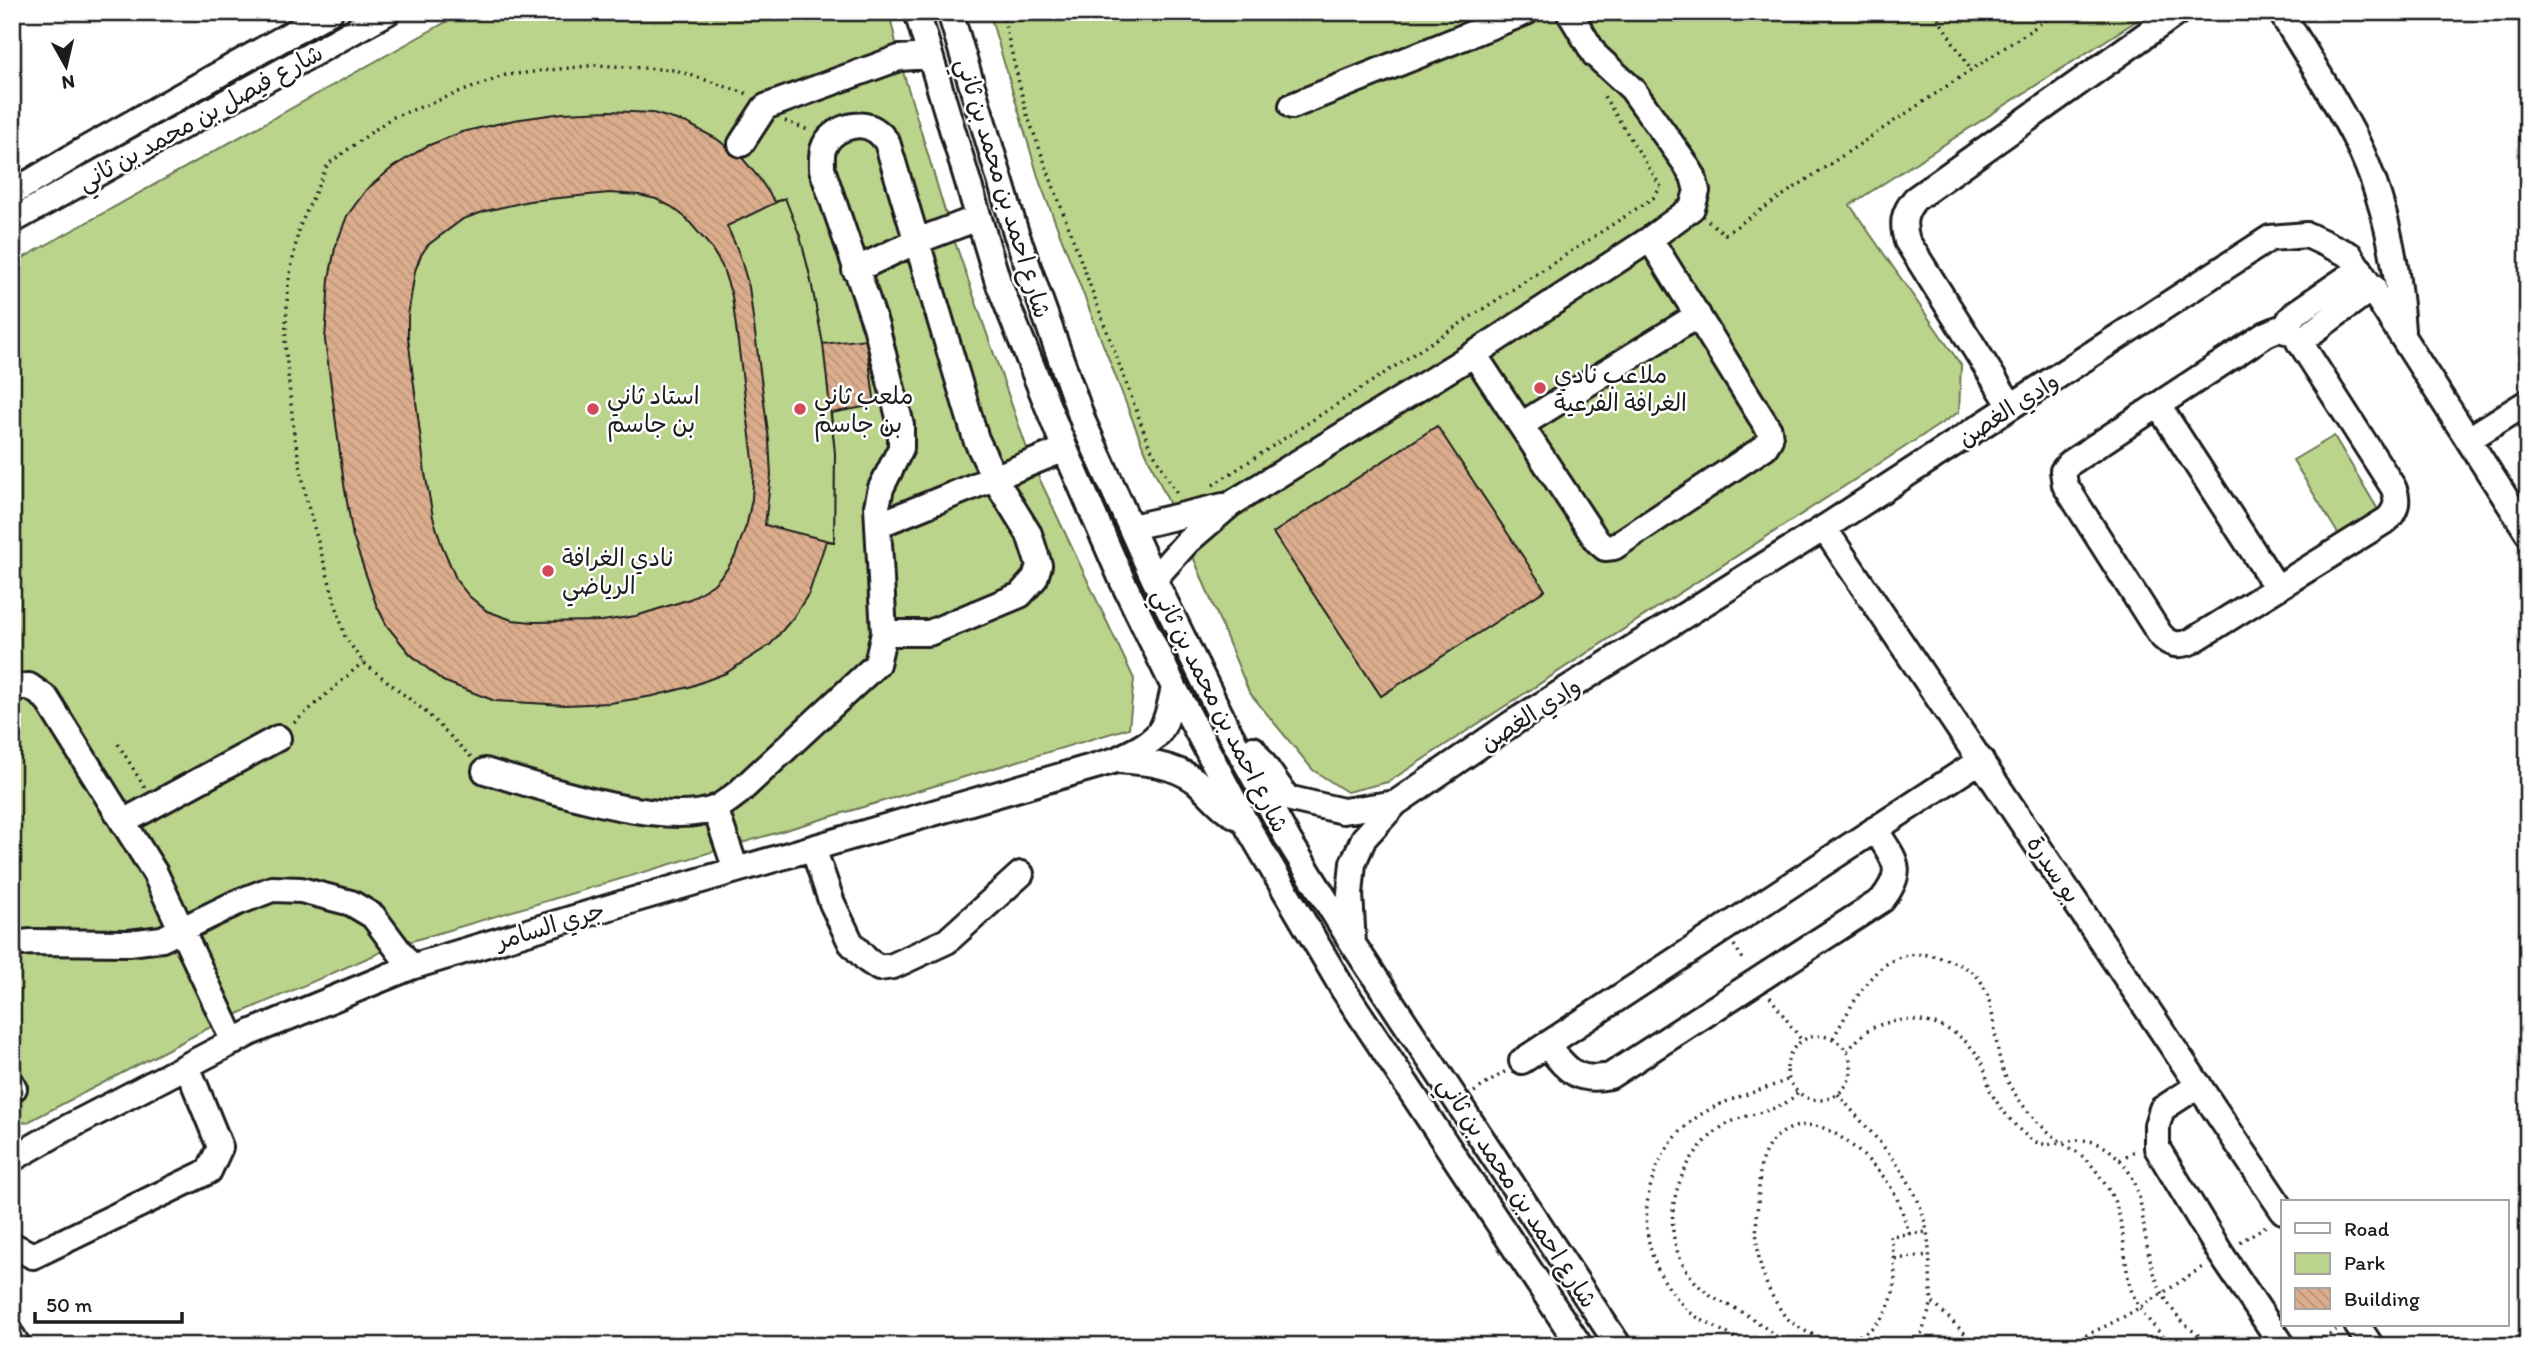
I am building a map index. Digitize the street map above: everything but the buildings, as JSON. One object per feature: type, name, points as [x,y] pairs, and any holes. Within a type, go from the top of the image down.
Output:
[{"type":"street","name":"شارع فيصل بن محمد بن ثاني","points":[[12,193],[330,12]]},
{"type":"street","name":"شارع فيصل بن محمد بن ثاني","points":[[12,221],[388,12]]},
{"type":"street","name":"شارع احمد بن محمد بن ثاني","points":[[917,12],[999,282],[1065,449],[1122,580],[1174,687],[1244,820],[1343,989],[1580,1346]]},
{"type":"street","name":"شارع احمد بن محمد بن ثاني","points":[[950,12],[1046,324],[1090,439],[1199,672],[1268,805],[1353,944],[1619,1346]]},
{"type":"street","points":[[1292,106],[1526,12]]},
{"type":"street","points":[[1154,579],[1186,542],[1231,504],[1474,354],[1650,239],[1692,208],[1697,191],[1693,176],[1683,160],[1632,89],[1595,55],[1569,12]]},
{"type":"street","points":[[2011,406],[1907,241],[1903,219],[1908,207],[1915,199],[2178,12]]},
{"type":"street","points":[[2281,12],[2340,109],[2370,173],[2394,257],[2403,334]]},
{"type":"street","points":[[741,144],[765,107],[900,58],[930,56]]},
{"type":"street","points":[[485,771],[620,808],[684,813],[715,808],[738,793],[877,664],[884,633],[877,506],[881,488],[901,448],[901,425],[876,326],[821,169],[823,149],[829,137],[846,128],[860,125],[874,129],[887,142],[976,439],[995,479],[1028,534],[1039,565],[1035,578],[1020,595],[929,633],[884,633]]},
{"type":"street","points":[[855,270],[917,241],[978,218]]},
{"type":"street","name":"وادي الغصن","points":[[1353,944],[1350,894],[1353,863],[1364,838],[1396,803],[1511,724],[1824,528],[2270,238],[2307,235],[2350,255],[2528,533]]},
{"type":"street","points":[[1474,354],[1598,541],[1605,548],[1614,547],[1765,447],[1770,439],[1769,430],[1650,239]]},
{"type":"street","points":[[2291,336],[2271,331],[2070,463],[2063,471],[2065,485],[2159,633],[2170,643],[2185,644],[2277,588],[2388,519],[2397,504],[2393,487],[2291,336],[2290,319],[2297,312],[2367,278]]},
{"type":"street","points":[[1521,425],[1698,315]]},
{"type":"street","points":[[2469,439],[2528,402]]},
{"type":"street","points":[[2158,405],[2277,588]]},
{"type":"street","points":[[878,525],[1065,449]]},
{"type":"street","points":[[1132,527],[1231,504]]},
{"type":"street","name":"بو سدرة","points":[[1824,528],[2199,1085],[2278,1217]]},
{"type":"street","name":"وادي الغصن","points":[[1199,672],[1287,798],[1343,811],[1396,803]]},
{"type":"street","points":[[12,688],[29,687],[46,698],[155,873],[234,1042]]},
{"type":"street","name":"جري السامر","points":[[12,1159],[234,1042],[336,996],[411,967],[1116,760],[1158,736],[1168,718],[1174,687]]},
{"type":"street","points":[[123,821],[278,738]]},
{"type":"street","name":"جري السامر","points":[[1116,760],[1182,772],[1223,807],[1244,820]]},
{"type":"street","points":[[1522,1060],[1981,760]]},
{"type":"street","points":[[715,808],[736,870]]},
{"type":"street","points":[[1547,1045],[1569,1071],[1593,1080],[1610,1076],[1882,900],[1895,883],[1896,862],[1875,829]]},
{"type":"street","points":[[813,848],[832,903],[851,943],[878,968],[893,966],[947,941],[1021,874]]},
{"type":"street","points":[[12,944],[129,943],[163,939],[236,903],[272,889],[301,890],[351,903],[373,916],[411,967]]},
{"type":"street","points":[[12,1245],[33,1256],[209,1171],[220,1147],[187,1066]]},
{"type":"street","points":[[2199,1085],[2162,1109],[2155,1138],[2157,1148],[2221,1254],[2283,1346]]},
{"type":"street","points":[[2358,1326],[2371,1346]]},
{"type":"street","points":[[12,1337],[18,1346]]},
{"type":"path","points":[[1002,12],[1026,112],[1149,445],[1178,496]]},
{"type":"path","points":[[1934,12],[1971,70]]},
{"type":"path","points":[[1692,208],[1725,234],[2058,12]]},
{"type":"path","points":[[485,771],[426,713],[363,662],[345,637],[308,506],[293,434],[285,344],[288,285],[299,228],[328,164],[391,118],[506,75],[596,65],[675,70],[747,93],[789,124],[829,137]]},
{"type":"path","points":[[1202,492],[1653,198],[1661,187],[1601,92]]},
{"type":"path","points":[[278,738],[363,662]]},
{"type":"path","points":[[118,744],[156,804]]},
{"type":"path","points":[[1723,929],[1802,1041]]},
{"type":"path","points":[[1833,1038],[1860,993],[1880,967],[1899,956],[1935,956],[1961,964],[1979,976],[1987,993],[2000,1061],[2007,1080],[2026,1111],[2062,1143],[2084,1157],[2109,1191],[2119,1210],[2129,1284],[2139,1307],[2174,1346]]},
{"type":"path","points":[[1847,1051],[1868,1030],[1910,1018],[1926,1020],[1947,1030],[1967,1045],[1981,1061],[1991,1093],[2008,1116],[2032,1140],[2047,1145],[2080,1140],[2101,1144],[2114,1154],[2133,1178],[2153,1276],[2162,1294],[2186,1324],[2215,1346]]},
{"type":"path","points":[[1822,1035],[1833,1038],[1847,1051],[1852,1069],[1845,1087],[1838,1094],[1819,1100],[1798,1092],[1789,1079],[1787,1068],[1794,1048],[1802,1041],[1822,1035]]},
{"type":"path","points":[[1458,1102],[1522,1060]]},
{"type":"path","points":[[1746,1346],[1691,1314],[1660,1276],[1649,1247],[1645,1219],[1649,1187],[1668,1147],[1684,1128],[1702,1114],[1789,1079]]},
{"type":"path","points":[[1787,1346],[1742,1312],[1711,1296],[1690,1274],[1676,1250],[1672,1233],[1672,1208],[1686,1163],[1700,1145],[1724,1126],[1779,1106],[1798,1092]]},
{"type":"path","points":[[1838,1094],[1903,1171],[1919,1198],[1927,1233],[1932,1302],[1922,1332],[1914,1346]]},
{"type":"path","points":[[1909,1234],[1903,1214],[1887,1181],[1861,1154],[1837,1135],[1821,1127],[1801,1126],[1780,1132],[1769,1145],[1762,1161],[1756,1247],[1761,1271],[1785,1317],[1804,1331],[1838,1341],[1858,1336],[1880,1320],[1891,1300],[1895,1259],[1890,1236],[1927,1233]]},
{"type":"path","points":[[2052,1346],[2080,1339],[2115,1323],[2278,1217]]},
{"type":"path","points":[[1895,1259],[1929,1255]]},
{"type":"path","points":[[1932,1302],[1977,1346]]},
{"type":"path","points":[[2311,1346],[2342,1326]]},
{"type":"path","points":[[1858,1336],[1861,1346]]},
{"type":"green space","name":"نادي الغرافة الرياضي","points":[[464,12],[889,12],[901,65],[950,228],[1032,463],[1134,679],[1129,728],[395,946],[224,1020],[26,1123],[12,1119],[12,264]]},
{"type":"green space","name":"ملاعب نادي الغرافة الفرعية","points":[[989,12],[2150,12],[1850,205],[1961,365],[1959,412],[1388,782],[1347,792],[1313,770],[1249,692],[1187,542],[1142,444],[1040,183]]},
{"type":"green space","points":[[2334,436],[2380,513],[2340,537],[2293,460]]},
{"type":"place","name":"ملاعب نادي الغرافة الفرعية","points":[[1540,388]]},
{"type":"place","name":"استاد ثاني بن جاسم","points":[[593,409]]},
{"type":"place","name":"ملعب ثاني بن جاسم","points":[[800,409]]},
{"type":"place","name":"نادي الغرافة الرياضي","points":[[548,571]]}]
